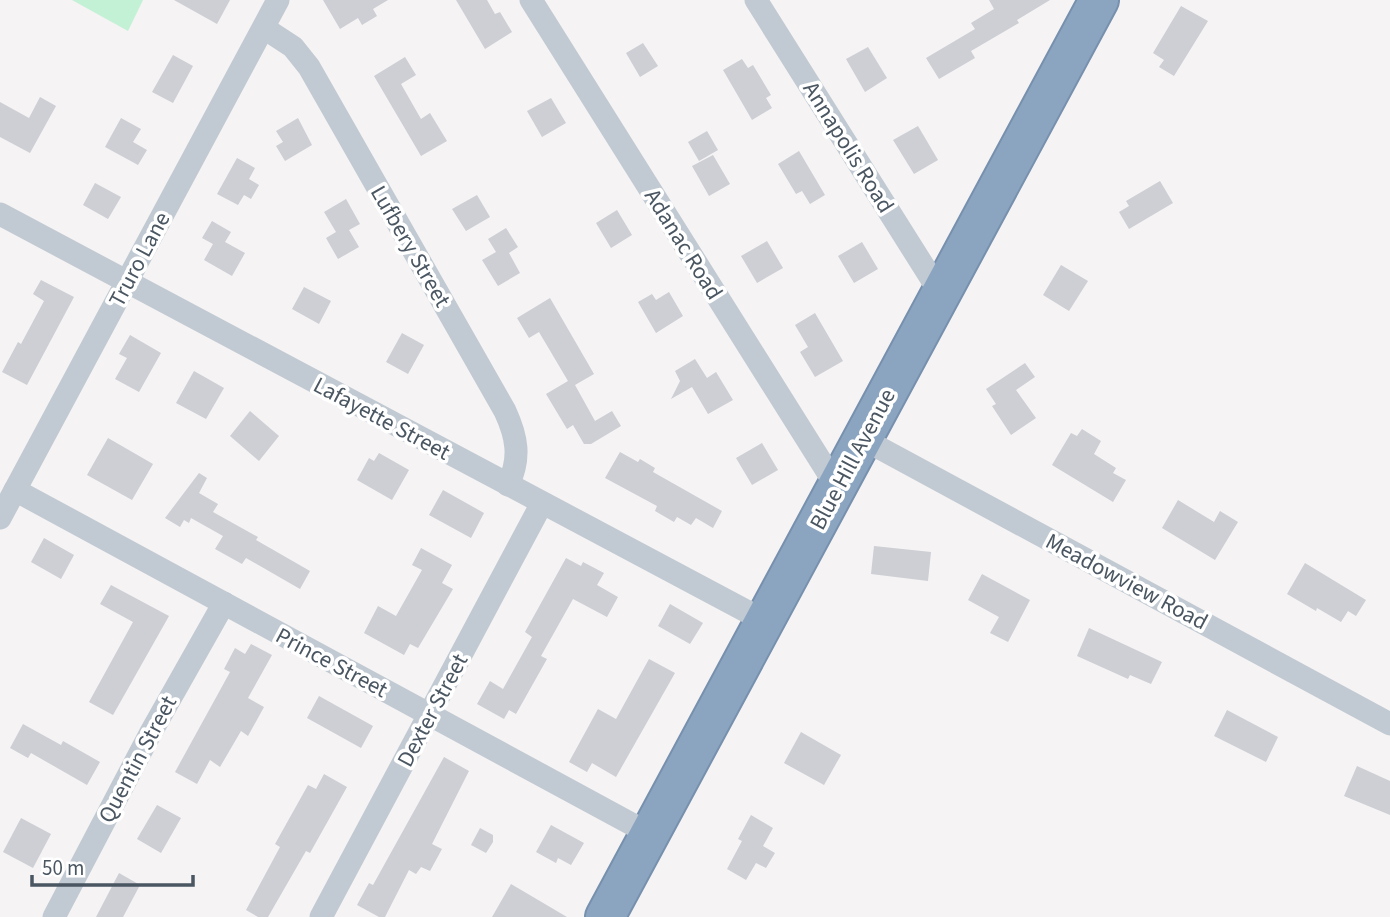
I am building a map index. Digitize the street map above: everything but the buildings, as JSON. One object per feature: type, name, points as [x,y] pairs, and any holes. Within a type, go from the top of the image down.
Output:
[{"type":"highway","name":"Blue Hill Avenue","points":[[605,917],[941,294],[1087,7]]},
{"type":"street","name":"Truro Lane","points":[[0,518],[278,0]]},
{"type":"street","name":"Adanac Road","points":[[531,0],[837,487]]},
{"type":"street","name":"Annapolis Road","points":[[756,0],[941,294]]},
{"type":"street","name":"Lufbery Street","points":[[264,28],[293,47],[309,67],[505,411],[517,447],[515,467],[508,485]]},
{"type":"street","name":"Lafayette Street","points":[[0,214],[765,621]]},
{"type":"street","name":"Meadowview Road","points":[[863,439],[1390,724]]},
{"type":"street","name":"Prince Street","points":[[15,490],[650,834]]},
{"type":"street","name":"Dexter Street","points":[[321,917],[542,503]]},
{"type":"street","name":"Quentin Street","points":[[54,917],[150,734],[224,603]]},
{"type":"green space","points":[[72,0],[143,0],[128,31]]}]
